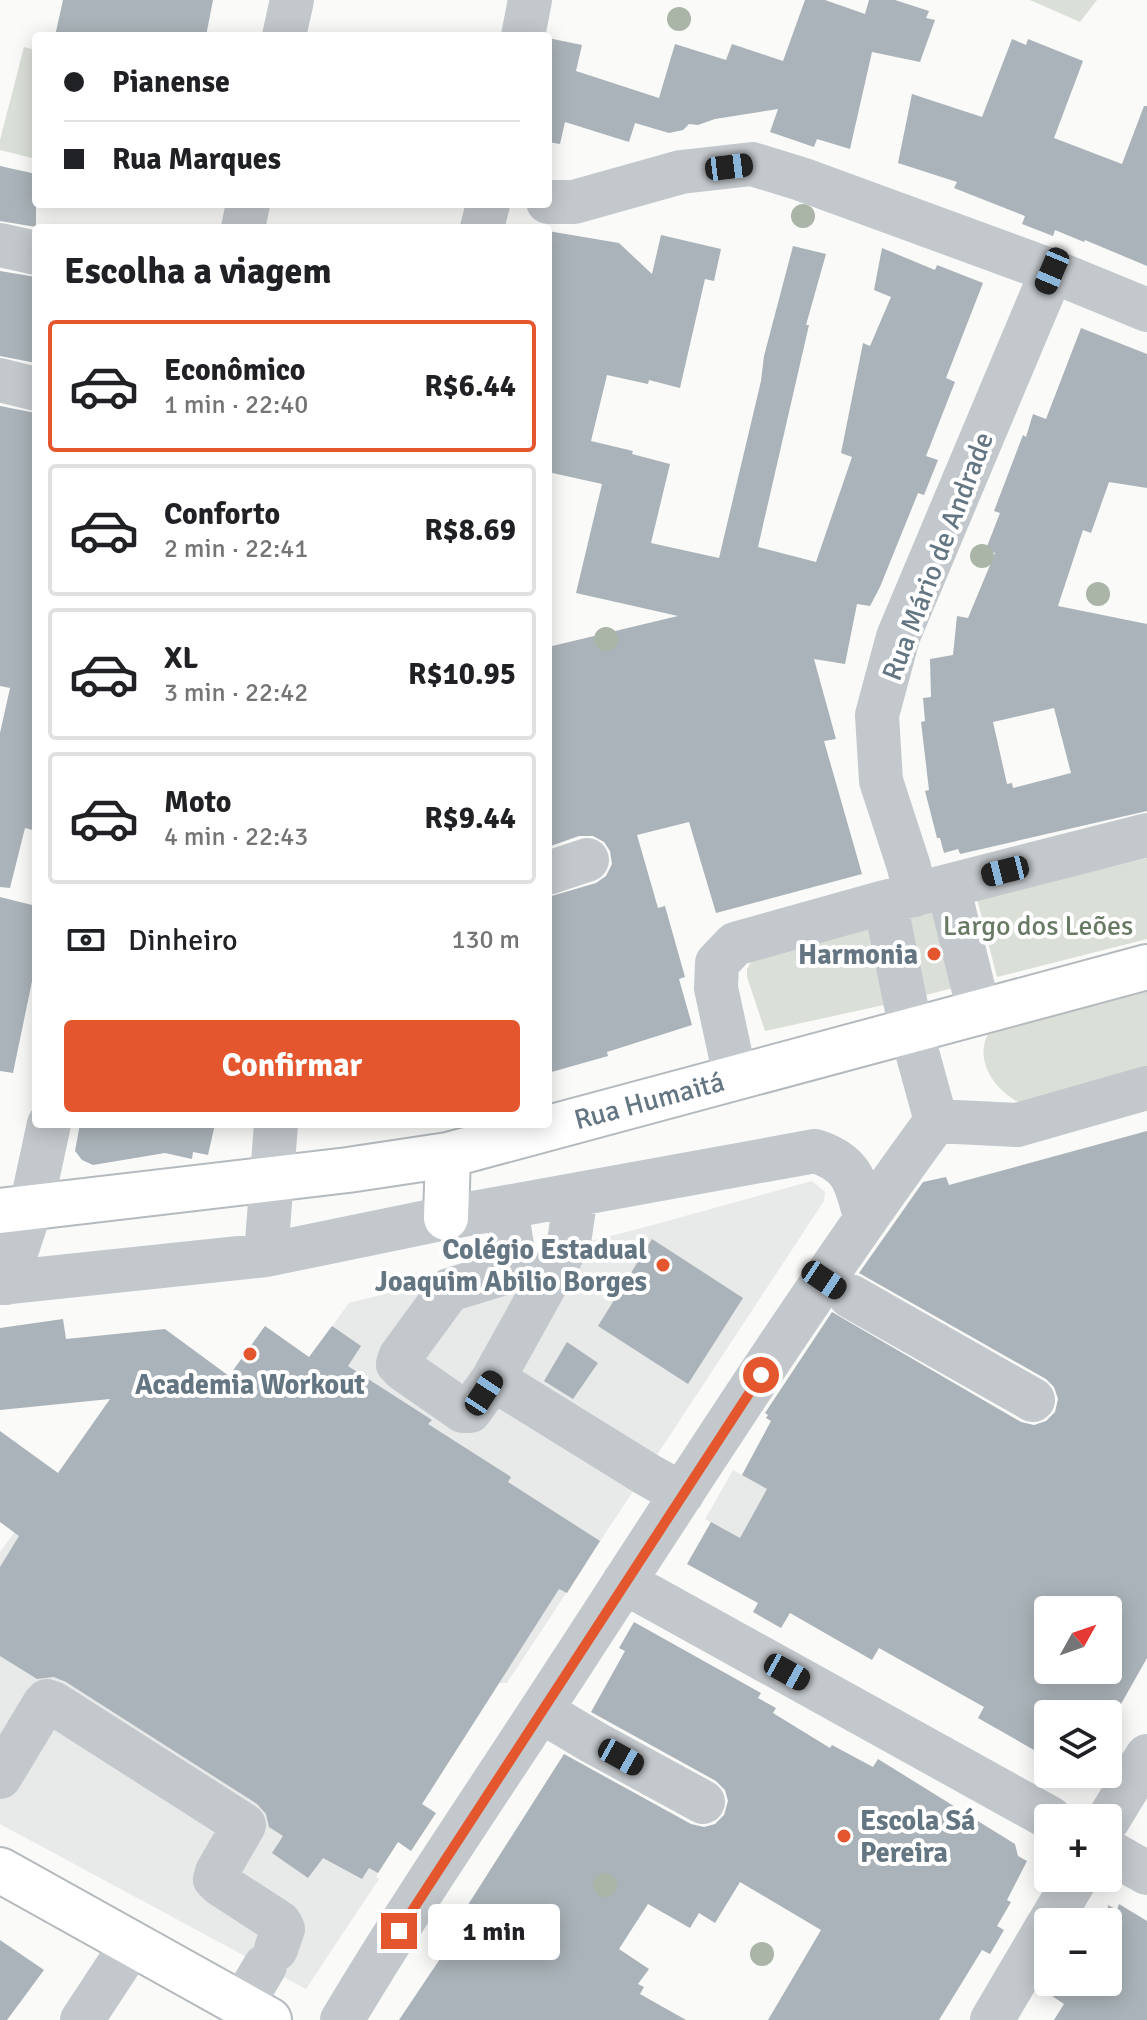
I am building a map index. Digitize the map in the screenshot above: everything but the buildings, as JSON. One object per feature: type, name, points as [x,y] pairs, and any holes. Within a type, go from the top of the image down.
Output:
[{"type":"main road","name":"Rua Humaitá","points":[[552,1117],[735,1076],[1147,967]]},
{"type":"main road","name":"Rua Humaitá","points":[[16,1209],[272,1178],[504,1128]]},
{"type":"main road","points":[[446,1218],[451,1140]]},
{"type":"main road","points":[[0,1870],[255,2013]]},
{"type":"street","points":[[285,32],[292,0]]},
{"type":"street","points":[[524,32],[530,0]]},
{"type":"street","points":[[552,202],[574,202],[681,172],[752,164],[1052,271],[1147,310]]},
{"type":"street","points":[[0,245],[32,252]]},
{"type":"street","name":"Rua Mário de Andrade","points":[[916,894],[881,781],[877,715],[898,637],[1052,271]]},
{"type":"street","points":[[0,380],[32,388]]},
{"type":"street","points":[[735,1076],[716,988],[717,963],[735,944],[1147,835]]},
{"type":"street","points":[[916,894],[979,1011]]},
{"type":"street","points":[[916,894],[911,1030],[936,1121]]},
{"type":"street","points":[[936,1121],[1017,1125],[1147,1088]]},
{"type":"street","points":[[342,2020],[682,1494],[838,1289],[865,1217],[936,1121]]},
{"type":"street","points":[[47,1128],[16,1209],[3,1283],[266,1255],[446,1218],[815,1151],[834,1157],[849,1173],[857,1187],[865,1217]]},
{"type":"street","points":[[266,1255],[276,1128]]},
{"type":"street","points":[[506,1208],[514,1270],[449,1290],[398,1364],[463,1411],[475,1407],[493,1379],[569,1242],[576,1195]]},
{"type":"street","points":[[838,1289],[1033,1400]]},
{"type":"street","points":[[493,1379],[682,1494]]},
{"type":"street","points":[[624,1582],[1034,1809]]},
{"type":"street","points":[[0,1777],[47,1701],[244,1825],[215,1879],[280,1923],[283,1929],[270,1957],[255,2013]]},
{"type":"street","points":[[541,1711],[703,1802]]},
{"type":"street","points":[[1118,1804],[1147,1756]]},
{"type":"street","points":[[1122,1859],[1147,1873]]},
{"type":"street","points":[[82,2020],[132,1944]]},
{"type":"street","points":[[992,2020],[1034,1949]]},
{"type":"shaded area","points":[[812,1181],[825,1192],[824,1201],[507,1683],[499,1683],[378,1873],[376,1877],[379,1879],[306,1989],[0,1824],[0,1552],[60,1470],[171,1549],[349,1303]]},
{"type":"shaded area","points":[[733,1470],[885,1553],[854,1601],[705,1519]]},
{"type":"green space","points":[[1030,0],[1097,0],[1080,22]]},
{"type":"green space","points":[[24,47],[32,49],[32,158],[0,150]]},
{"type":"green space","name":"Largo dos Leões","points":[[1147,858],[1147,939],[997,977],[977,899]]},
{"type":"green space","name":"Largo dos Leões","points":[[949,907],[969,984],[918,997],[896,921]]},
{"type":"green space","name":"Largo dos Leões","points":[[872,927],[893,1003],[765,1031],[747,977],[752,961]]},
{"type":"green space","name":"Largo dos Leões","points":[[1147,989],[1147,1072],[1023,1104],[1005,1093],[990,1076],[984,1055],[988,1034]]},
{"type":"place","name":"Harmonia","points":[[934,954]]},
{"type":"place","name":"Colégio Estadual Joaquim Abilio Borges","points":[[663,1265]]},
{"type":"place","name":"Academia Workout","points":[[250,1354]]},
{"type":"place","name":"Escola Sá Pereira","points":[[844,1836]]},
{"type":"route","points":[[399,1931],[761,1375]]}]
